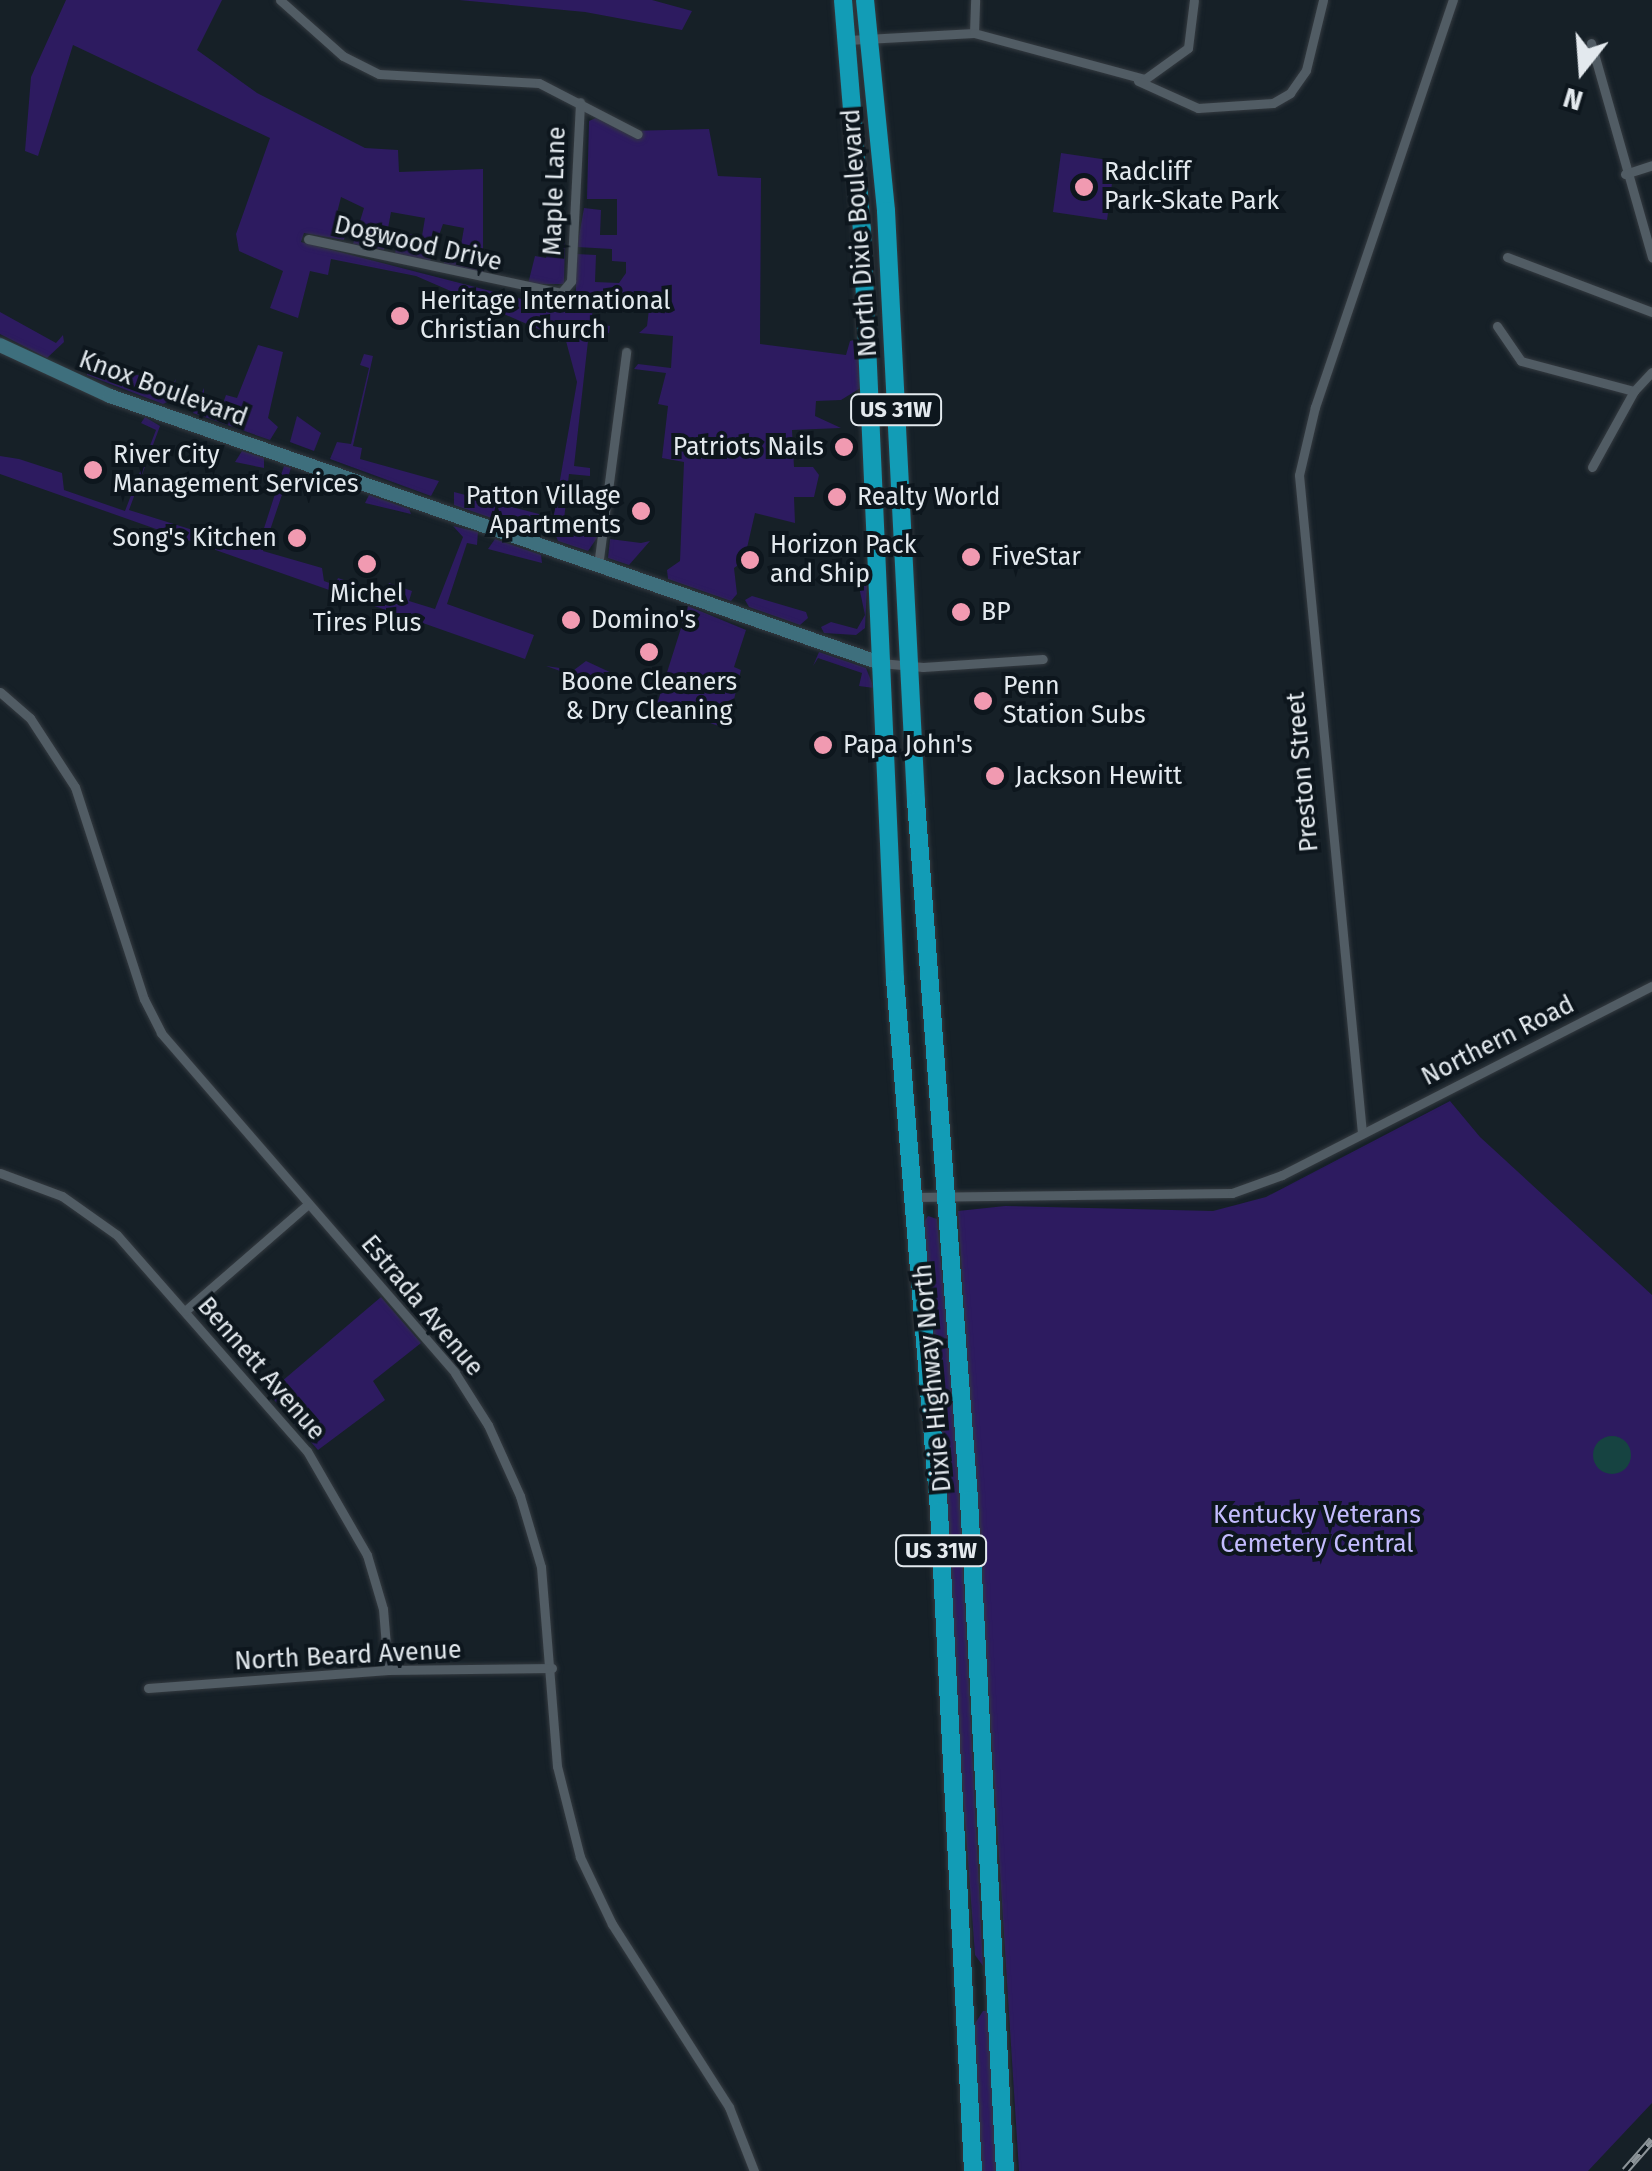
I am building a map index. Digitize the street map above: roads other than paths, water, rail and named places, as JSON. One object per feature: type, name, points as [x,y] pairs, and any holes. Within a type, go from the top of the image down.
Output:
[{"type":"highway","name":"North Dixie Boulevard","points":[[844,0],[888,822]]},
{"type":"highway","name":"North Dixie Boulevard","points":[[865,0],[886,211],[918,822]]},
{"type":"highway","name":"Dixie Highway North","points":[[888,822],[910,1198],[939,1511],[973,2171]]},
{"type":"highway","name":"Dixie Highway North","points":[[918,822],[972,1559],[1006,2171]]},
{"type":"main road","name":"Knox Boulevard","points":[[0,346],[102,393],[880,663]]},
{"type":"street","points":[[280,0],[343,56],[379,74],[526,81],[580,102],[638,134]]},
{"type":"street","points":[[974,0],[974,33]]},
{"type":"street","points":[[1134,79],[1145,79],[1188,48],[1194,0]]},
{"type":"street","points":[[848,40],[974,33],[1134,79],[1198,108],[1274,103],[1290,94],[1306,70],[1323,0]]},
{"type":"street","name":"Preston Street","points":[[1362,1134],[1299,475],[1315,407],[1453,0]]},
{"type":"street","points":[[1591,42],[1625,174],[1652,257]]},
{"type":"street","name":"Maple Lane","points":[[571,281],[580,102]]},
{"type":"street","points":[[1625,174],[1652,165]]},
{"type":"street","name":"Dogwood Drive","points":[[308,239],[543,293],[562,293],[571,281]]},
{"type":"street","points":[[1507,257],[1652,312]]},
{"type":"street","points":[[1497,326],[1521,361],[1634,391]]},
{"type":"street","points":[[598,566],[626,352]]},
{"type":"street","points":[[1592,466],[1634,391],[1652,372]]},
{"type":"street","points":[[880,663],[909,667],[1043,659]]},
{"type":"street","name":"Estrada Avenue","points":[[0,692],[30,718],[74,787],[150,1016],[175,1052],[456,1373],[488,1424],[536,1549],[552,1668],[557,1766],[580,1857],[612,1924],[720,2092],[754,2171]]},
{"type":"street","name":"Northern Road","points":[[1362,1134],[1652,986]]},
{"type":"street","points":[[910,1198],[1215,1196],[1282,1175],[1362,1134]]},
{"type":"street","name":"Bennett Avenue","points":[[0,1173],[83,1208],[117,1235],[272,1408],[340,1500],[379,1592],[388,1670]]},
{"type":"street","points":[[185,1311],[308,1204]]},
{"type":"street","name":"North Beard Avenue","points":[[148,1688],[388,1670],[552,1668]]},
{"type":"railway","points":[[1625,2171],[1652,2140]]},
{"type":"place","name":"Radcliff Park-Skate Park","points":[[1084,187]]},
{"type":"place","name":"Heritage International Christian Church","points":[[400,316]]},
{"type":"place","name":"Patriots Nails","points":[[844,447]]},
{"type":"place","name":"River City Management Services","points":[[93,470]]},
{"type":"place","name":"Realty World","points":[[837,497]]},
{"type":"place","name":"Patton Village Apartments","points":[[641,511]]},
{"type":"place","name":"Song's Kitchen","points":[[297,538]]},
{"type":"place","name":"FiveStar","points":[[971,557]]},
{"type":"place","name":"Horizon Pack and Ship","points":[[750,560]]},
{"type":"place","name":"Michel Tires Plus","points":[[367,564]]},
{"type":"place","name":"BP","points":[[961,612]]},
{"type":"place","name":"Domino's","points":[[571,620]]},
{"type":"place","name":"Boone Cleaners & Dry Cleaning","points":[[649,652]]},
{"type":"place","name":"Penn Station Subs","points":[[983,701]]},
{"type":"place","name":"Papa John's","points":[[823,745]]},
{"type":"place","name":"Jackson Hewitt","points":[[995,776]]},
{"type":"park label","name":"Kentucky Veterans Cemetery Central","points":[[1317,1530]]}]
